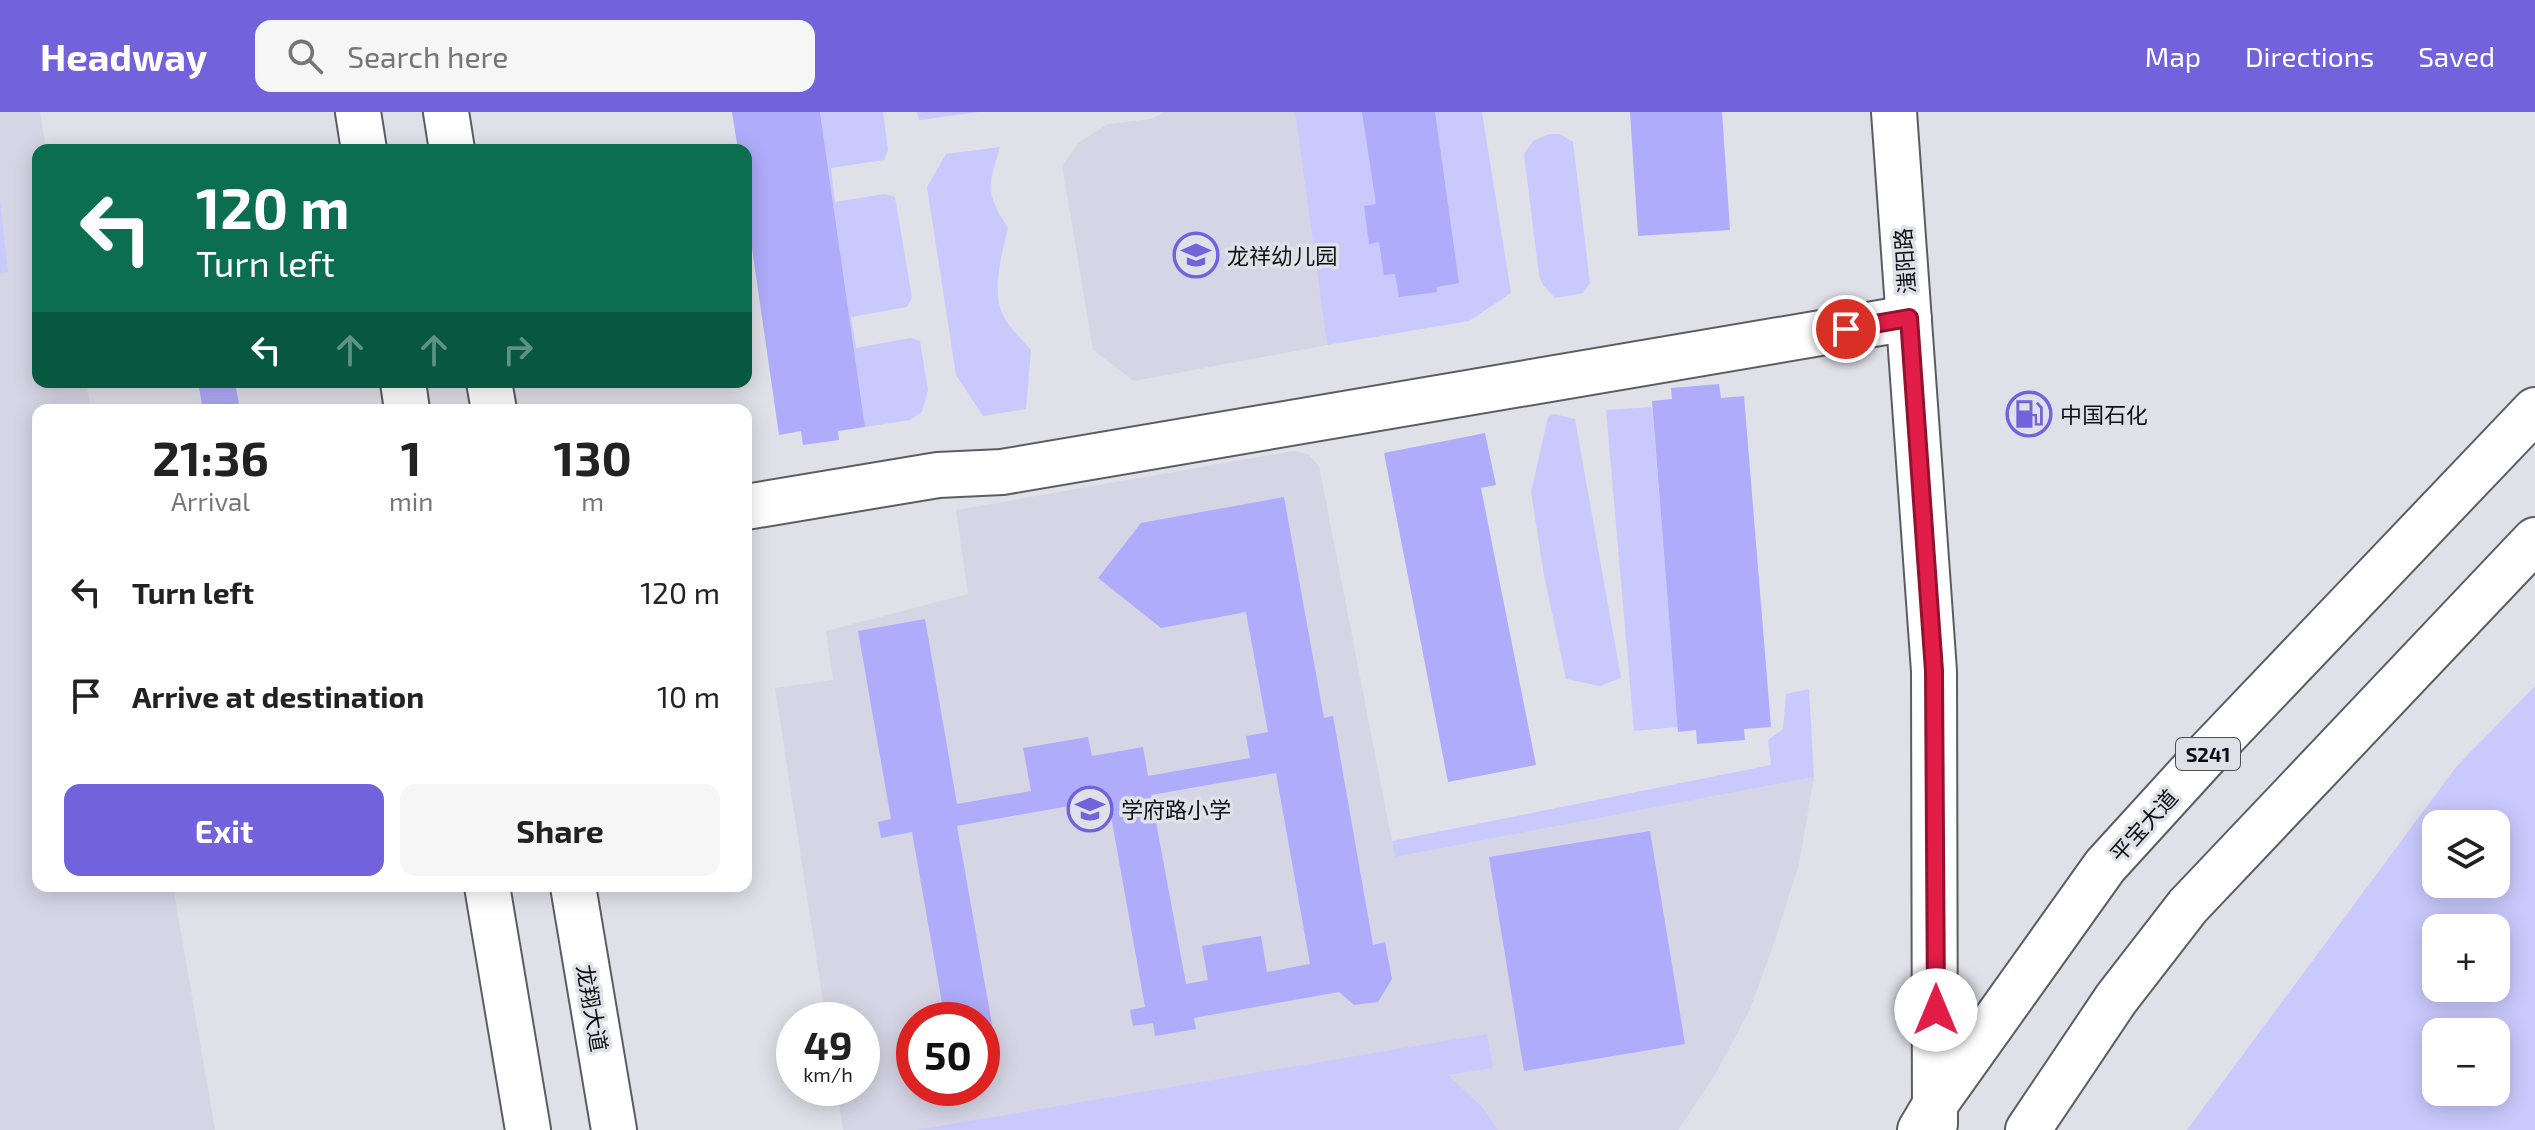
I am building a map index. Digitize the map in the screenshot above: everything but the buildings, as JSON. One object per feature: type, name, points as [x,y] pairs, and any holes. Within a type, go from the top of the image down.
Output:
[{"type":"main road","points":[[358,112],[363,144]]},
{"type":"main road","points":[[446,112],[451,144]]},
{"type":"main road","name":"滍阳路","points":[[1894,112],[1934,671],[1931,1121]]},
{"type":"main road","points":[[752,506],[938,475],[1002,472],[1909,318]]},
{"type":"main road","name":"平宝大道","points":[[1931,1121],[2105,866],[2208,753],[2535,410]]},
{"type":"main road","points":[[2028,1130],[2116,999],[2188,906],[2535,540]]},
{"type":"main road","points":[[488,892],[528,1130]]},
{"type":"main road","name":"龙翔大道","points":[[574,892],[614,1130]]},
{"type":"main road","points":[[2058,1130],[2116,999]]},
{"type":"shaded area","points":[[0,112],[40,112],[45,144],[32,144],[32,388],[87,388],[90,404],[32,404],[32,892],[174,892],[215,1130],[0,1130]]},
{"type":"shaded area","points":[[820,112],[883,112],[888,150],[884,160],[831,168],[835,202],[885,194],[895,197],[912,298],[907,307],[851,317],[856,348],[910,338],[920,341],[928,390],[922,412],[910,420],[865,427]]},
{"type":"shaded area","points":[[917,112],[979,112],[919,120]]},
{"type":"shaded area","name":"龙祥幼儿园","points":[[1165,112],[1295,112],[1327,345],[1134,381],[1093,350],[1062,166],[1078,143],[1108,124],[1151,119]]},
{"type":"shaded area","points":[[1295,112],[1482,112],[1511,293],[1469,321],[1327,345]]},
{"type":"shaded area","points":[[1549,134],[1560,134],[1573,142],[1590,283],[1583,293],[1555,298],[1543,285],[1539,275],[1524,154],[1533,141]]},
{"type":"shaded area","points":[[1000,147],[991,189],[995,206],[1008,228],[999,272],[998,295],[1006,320],[1031,350],[1026,409],[983,416],[956,375],[927,187],[946,154]]},
{"type":"shaded area","points":[[0,201],[8,272],[0,273]]},
{"type":"shaded area","points":[[1652,407],[1678,727],[1634,731],[1606,410]]},
{"type":"shaded area","points":[[1554,414],[1575,419],[1621,678],[1600,686],[1566,679],[1544,575],[1531,492],[1548,417]]},
{"type":"shaded area","name":"学府路小学","points":[[1294,451],[1308,454],[1319,466],[1395,857],[1814,777],[1799,864],[1750,1009],[1716,1073],[1678,1130],[843,1130],[840,1106],[880,1106],[880,1002],[823,1002],[775,688],[833,680],[826,631],[968,594],[956,510]]},
{"type":"shaded area","points":[[2535,686],[2535,1130],[2187,1130],[2422,813],[2422,898],[2510,898],[2510,810],[2424,810],[2456,767]]},
{"type":"shaded area","points":[[1809,689],[1814,777],[1395,857],[1392,841],[1771,765],[1768,740],[1783,729],[1786,694]]},
{"type":"shaded area","points":[[1487,1034],[1493,1068],[1448,1075],[1483,1108],[1498,1130],[915,1130]]},
{"type":"place","name":"龙祥幼儿园","points":[[1196,255]]},
{"type":"place","name":"中国石化","points":[[2029,414]]},
{"type":"place","name":"学府路小学","points":[[1090,809]]},
{"type":"route","points":[[1846,329],[1909,318],[1934,671],[1936,1010]]}]
